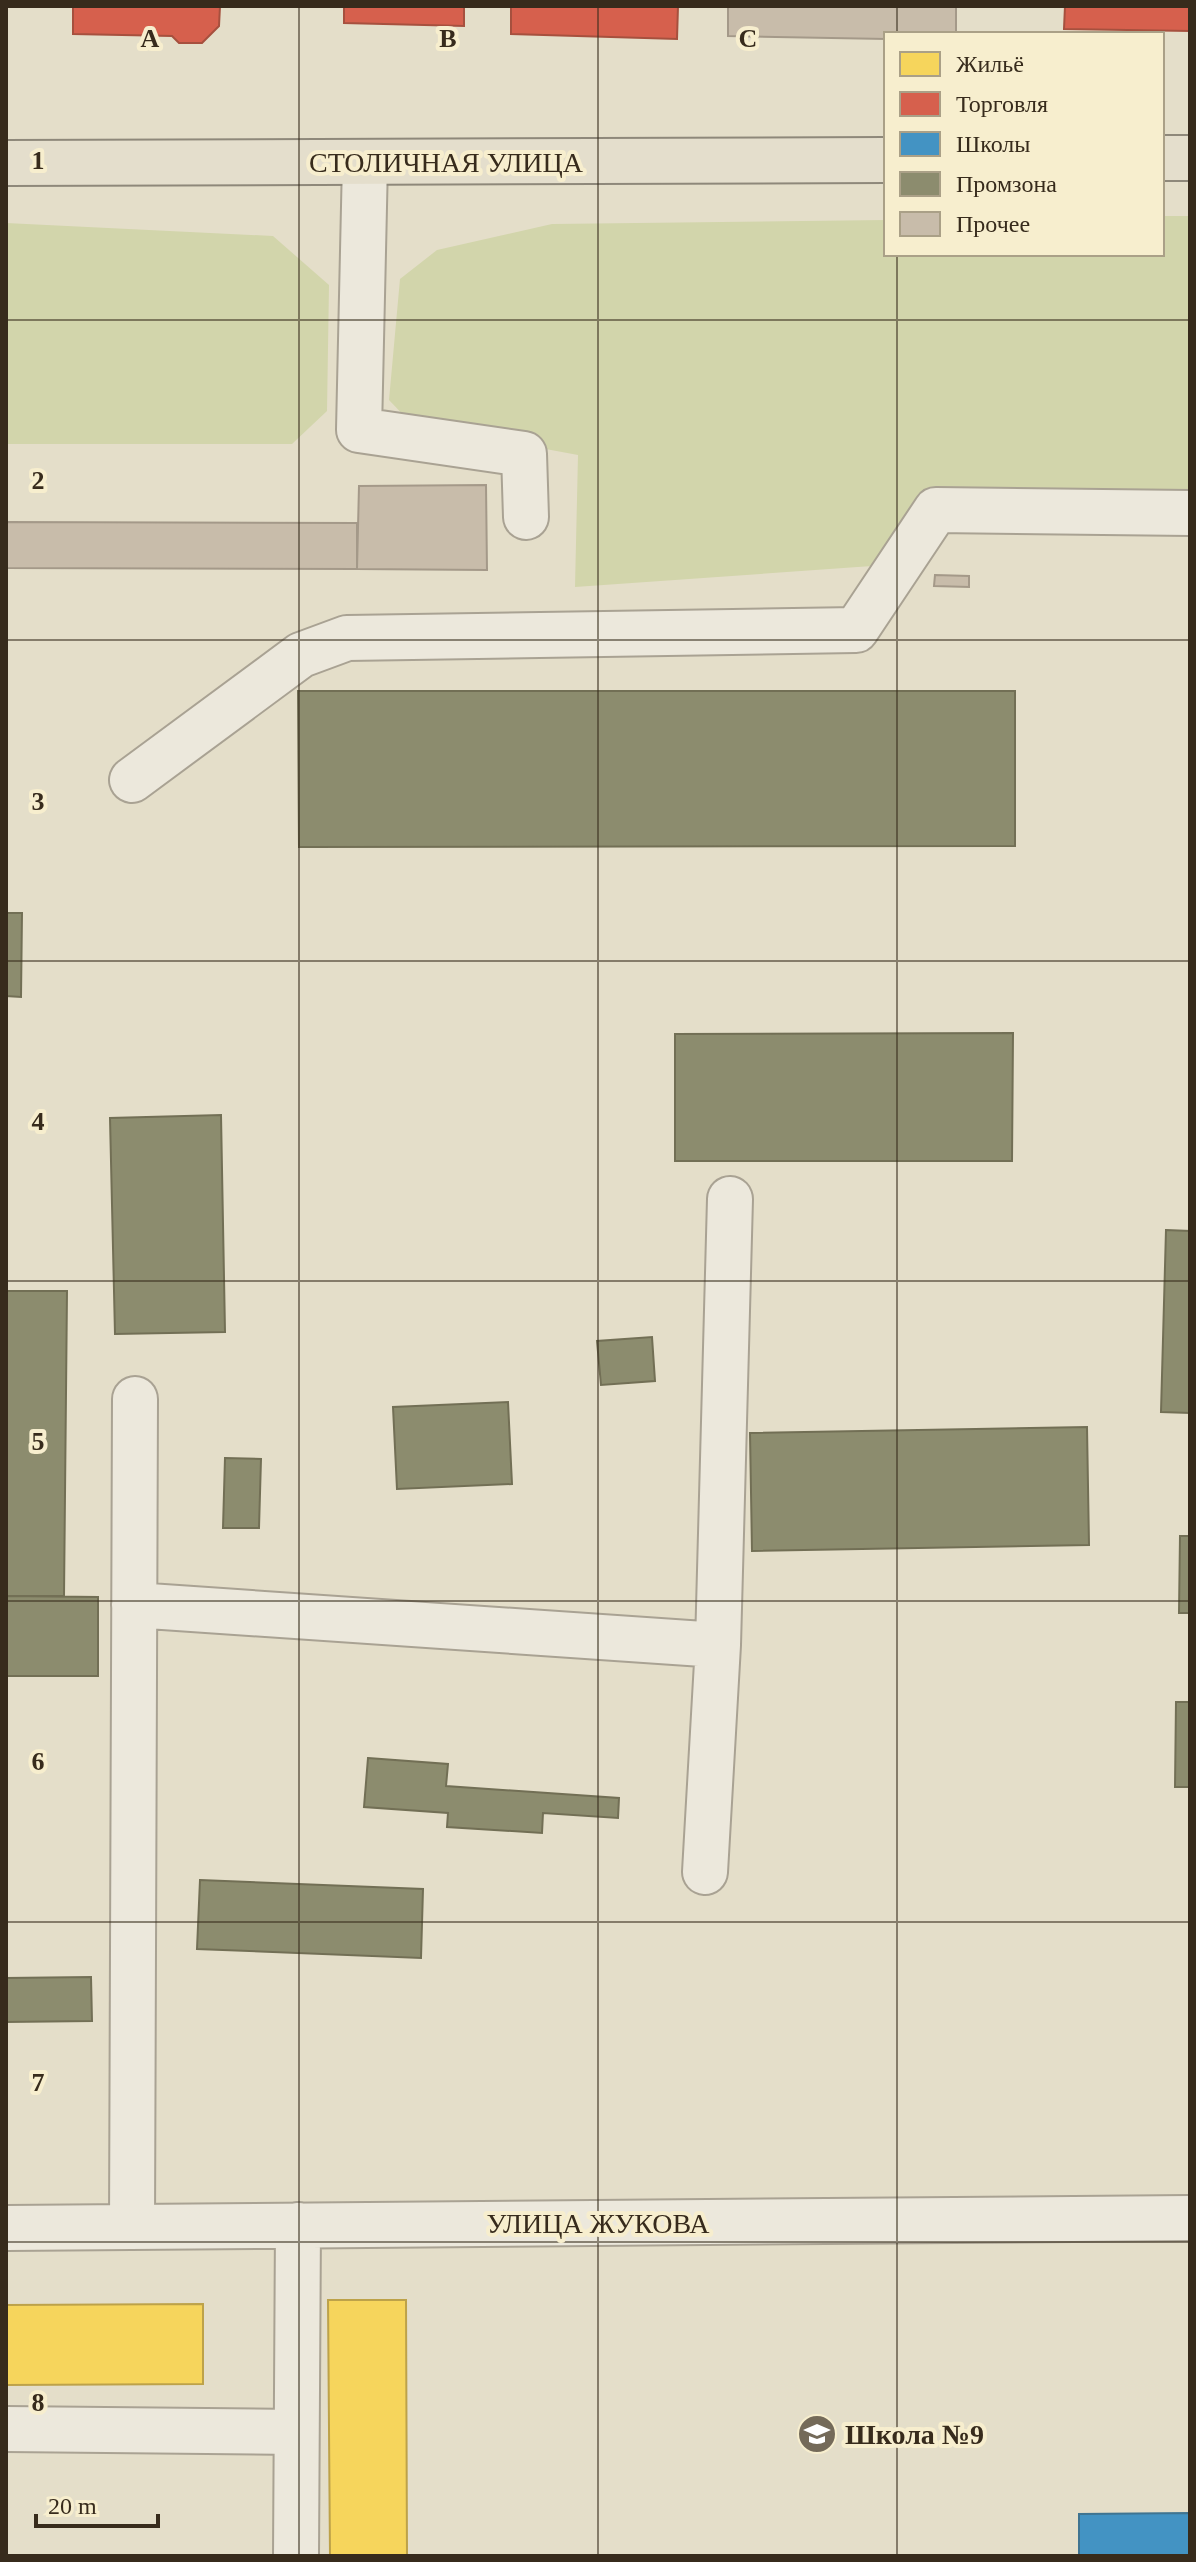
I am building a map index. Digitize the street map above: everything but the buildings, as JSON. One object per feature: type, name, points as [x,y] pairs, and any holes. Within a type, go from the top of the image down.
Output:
[{"type":"main road","points":[[1164,158],[1190,158]]},
{"type":"main road","name":"СТОЛИЧНАЯ УЛИЦА","points":[[9,161],[884,160]]},
{"type":"street","points":[[365,162],[359,430],[524,454],[526,517]]},
{"type":"street","points":[[132,780],[301,655],[347,638],[856,630],[936,510],[1190,513]]},
{"type":"street","points":[[705,1872],[718,1645],[730,1199]]},
{"type":"street","points":[[132,2227],[135,1399]]},
{"type":"street","points":[[134,1605],[718,1645]]},
{"type":"street","name":"УЛИЦА ЖУКОВА","points":[[6,2228],[1190,2218]]},
{"type":"street","points":[[296,2556],[298,2225]]},
{"type":"street","points":[[6,2429],[296,2432]]},
{"type":"green space","points":[[1164,216],[1190,216],[1190,504],[924,503],[886,565],[575,587],[578,455],[412,424],[389,400],[400,279],[437,250],[552,224],[884,220],[884,256],[1164,256]]},
{"type":"green space","points":[[6,223],[273,236],[329,285],[327,411],[292,444],[6,444]]},
{"type":"place","name":"Школа №9","points":[[817,2434]]}]
